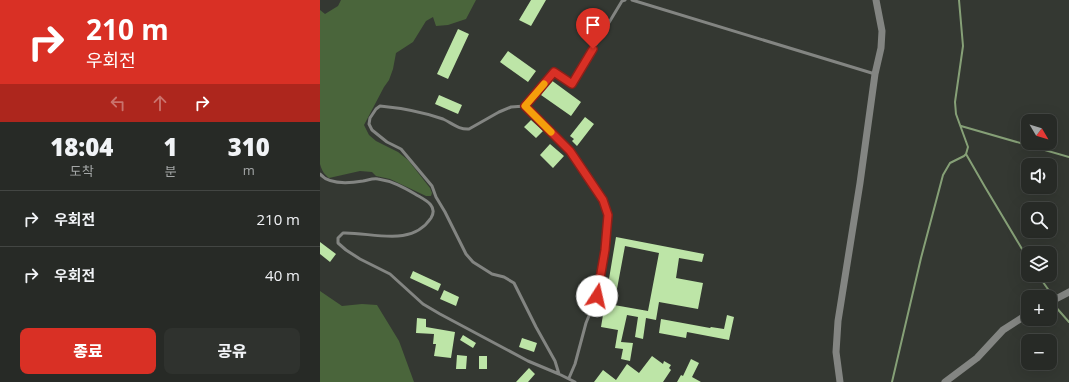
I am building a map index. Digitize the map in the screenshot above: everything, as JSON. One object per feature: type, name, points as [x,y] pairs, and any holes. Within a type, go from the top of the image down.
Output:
[{"type":"street","points":[[840,382],[836,352],[838,321],[875,74],[881,48],[882,31],[876,0]]},
{"type":"street","points":[[1057,298],[1069,292]]},
{"type":"street","points":[[944,382],[977,358],[1003,330],[1021,318]]},
{"type":"lane","points":[[559,374],[555,361],[514,283],[504,277],[492,274],[473,262],[466,254],[446,212],[436,197],[432,186],[401,149],[378,136],[372,130],[370,118],[372,113],[380,106],[424,114],[443,119],[464,129],[469,129],[498,112],[511,107],[525,106],[554,72],[572,84],[622,1],[625,0]]},
{"type":"lane","points":[[632,0],[875,74]]},
{"type":"lane","points":[[525,106],[570,151],[603,200],[608,215],[605,250],[597,296],[586,323],[575,364],[569,378]]},
{"type":"lane","points":[[320,174],[327,180],[344,182],[376,178],[392,182],[430,203],[433,214],[419,230],[405,235],[390,237],[343,233],[338,238],[338,243],[360,259],[390,274],[423,304],[440,314],[528,361],[569,378],[575,382]]},
{"type":"green space","points":[[341,0],[476,0],[466,19],[448,25],[436,26],[433,17],[426,21],[413,42],[396,53],[389,80],[364,125],[369,135],[376,141],[398,152],[408,160],[430,188],[432,193],[431,196],[426,196],[390,179],[376,176],[372,172],[360,171],[329,178],[324,174],[320,164],[320,10],[325,14],[338,6]]},
{"type":"green space","points":[[320,291],[342,306],[362,304],[377,305],[399,341],[414,382],[320,382]]},
{"type":"building","points":[[531,0],[546,0],[531,26],[519,20]]},
{"type":"building","points":[[458,29],[469,34],[448,79],[437,74]]},
{"type":"building","points":[[508,51],[536,71],[528,82],[500,62]]},
{"type":"building","points":[[551,80],[581,102],[571,116],[541,95]]},
{"type":"building","points":[[439,95],[462,105],[458,114],[435,104]]},
{"type":"building","points":[[585,117],[594,124],[577,146],[572,141],[574,139],[570,136]]},
{"type":"building","points":[[531,120],[543,131],[536,138],[524,127]]},
{"type":"building","points":[[550,144],[564,156],[553,168],[540,155]]},
{"type":"building","points":[[616,237],[704,254],[702,262],[679,258],[676,278],[703,283],[698,309],[659,302],[656,320],[646,318],[643,339],[635,337],[638,317],[627,315],[621,342],[633,343],[630,361],[621,359],[623,349],[615,348],[618,330],[601,327]],"holes":[[[625,246],[659,253],[648,311],[614,305]]]},
{"type":"building","points":[[320,242],[336,254],[330,262],[320,254]]},
{"type":"building","points":[[413,271],[441,284],[438,291],[410,278]]},
{"type":"building","points":[[444,290],[459,297],[456,306],[440,299]]},
{"type":"building","points":[[727,315],[734,317],[729,340],[687,332],[686,338],[659,333],[661,319],[710,328],[724,329]]},
{"type":"building","points":[[417,318],[426,319],[426,327],[455,332],[451,358],[434,356],[436,344],[433,344],[434,334],[416,333]]},
{"type":"building","points":[[463,335],[476,343],[473,348],[460,340]]},
{"type":"building","points":[[522,338],[537,343],[534,352],[519,347]]},
{"type":"building","points":[[457,355],[467,356],[466,369],[456,369]]},
{"type":"building","points":[[479,356],[487,356],[487,369],[479,369]]},
{"type":"building","points":[[652,356],[663,364],[664,361],[671,365],[669,368],[671,370],[663,382],[594,382],[603,370],[616,380],[627,364],[639,373]]},
{"type":"building","points":[[691,359],[699,363],[692,377],[701,382],[677,382],[681,375],[683,376]]},
{"type":"building","points":[[529,368],[535,374],[528,382],[516,382]]},
{"type":"waterway","points":[[892,382],[921,258],[943,175],[950,163],[966,154],[968,147],[956,114],[955,102],[963,46],[959,0]]},
{"type":"waterway","points":[[961,126],[1069,157]]},
{"type":"waterway","points":[[966,154],[1021,247]]},
{"type":"waterway","points":[[1043,282],[1050,292],[1054,305],[1069,322]]},
{"type":"slow traffic","points":[[544,84],[525,106],[551,132]]},
{"type":"route","points":[[593,49],[572,84],[554,72],[525,106],[570,151],[603,200],[608,215],[605,250],[597,296]]}]
